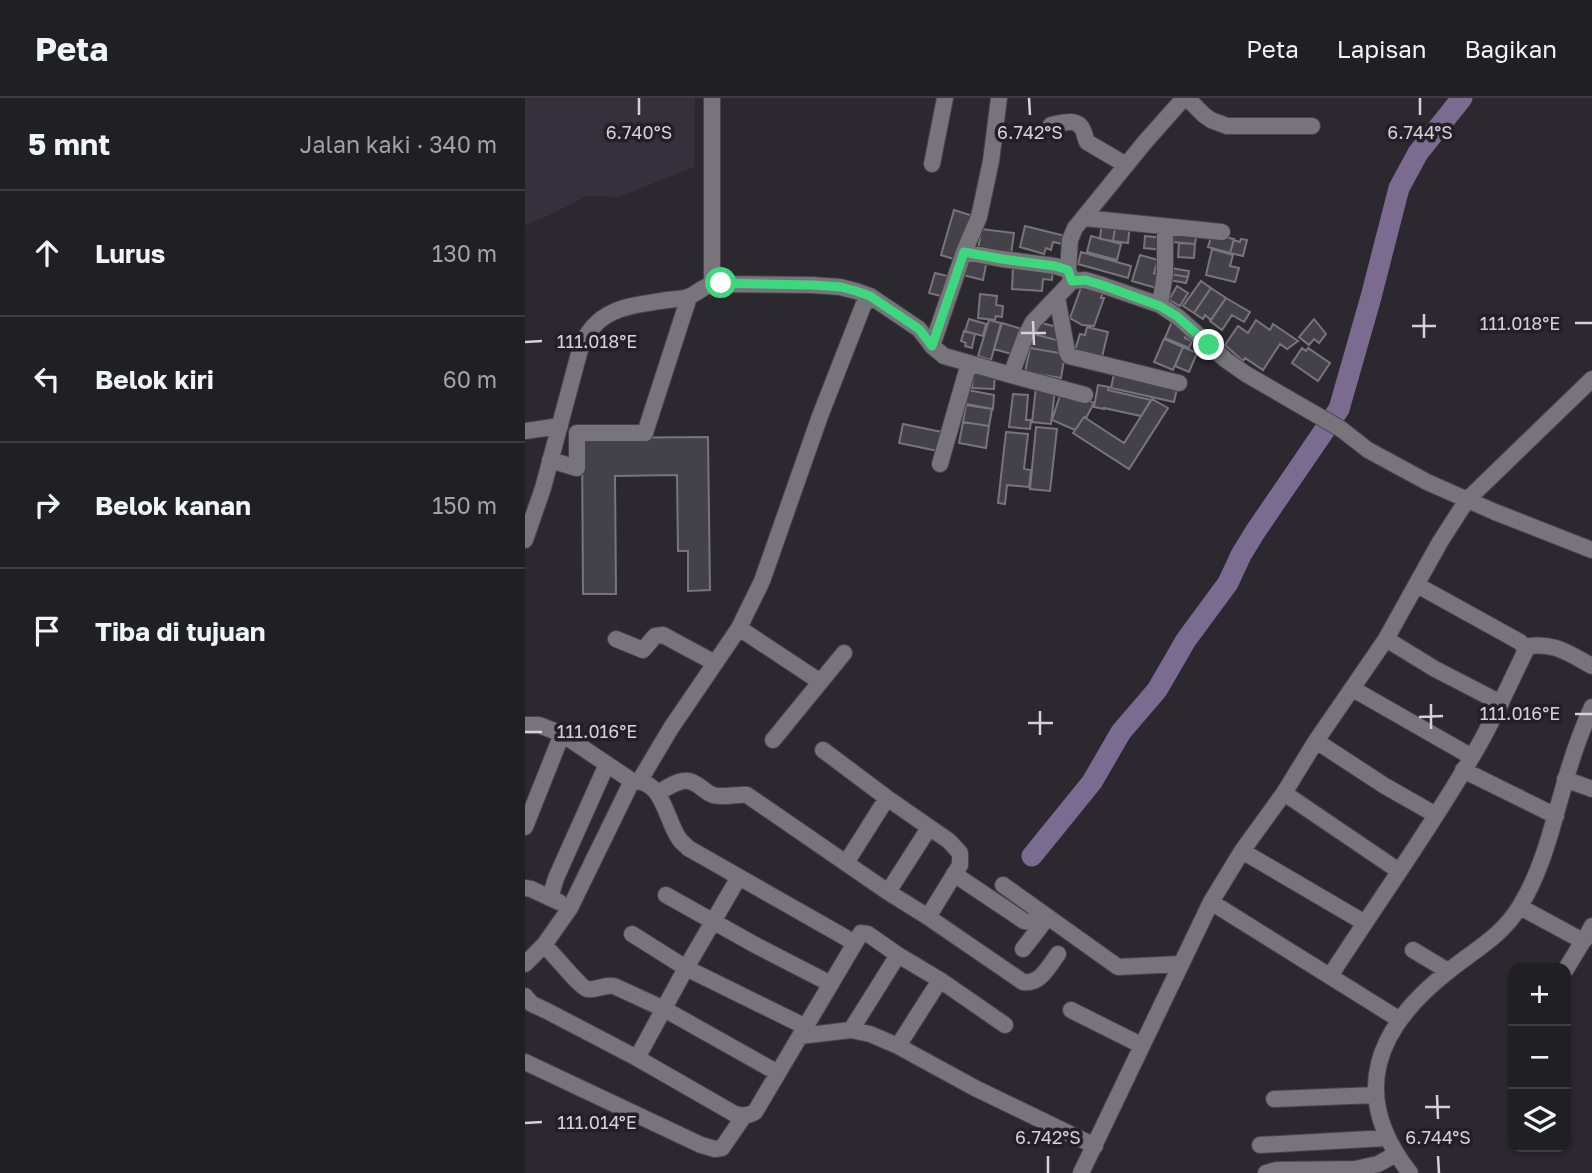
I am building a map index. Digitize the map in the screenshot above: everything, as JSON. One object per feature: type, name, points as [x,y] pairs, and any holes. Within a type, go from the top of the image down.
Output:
[{"type":"street","points":[[712,98],[712,284]]},
{"type":"street","points":[[932,164],[945,98]]},
{"type":"street","points":[[932,346],[964,252],[979,217],[991,161],[999,98]]},
{"type":"street","points":[[1011,375],[1033,321],[1057,297],[1070,276],[1072,234],[1126,165],[1185,98],[1204,115],[1227,127],[1312,125]]},
{"type":"street","points":[[1051,125],[1069,122],[1078,124],[1083,129],[1087,142],[1126,165]]},
{"type":"street","points":[[1084,218],[1222,232]]},
{"type":"street","points":[[1160,306],[1165,274],[1165,227]]},
{"type":"street","points":[[964,252],[1055,266],[1070,276],[1160,306],[1178,317],[1226,360],[1341,429],[1368,450],[1467,500],[1592,550]]},
{"type":"street","points":[[525,540],[543,488],[586,335],[605,315],[622,308],[689,297],[703,286],[841,287],[870,296],[919,329],[932,346],[944,355],[1085,395]]},
{"type":"street","points":[[525,964],[544,945],[570,908],[636,780],[739,628],[762,581],[820,416],[863,306],[870,296]]},
{"type":"street","points":[[550,460],[577,468],[577,433],[645,433],[689,297]]},
{"type":"street","points":[[1057,297],[1069,356],[1179,383]]},
{"type":"street","points":[[940,464],[969,363]]},
{"type":"street","points":[[1081,1173],[1211,902],[1316,741],[1387,639],[1440,542],[1467,500],[1592,379]]},
{"type":"street","points":[[525,431],[560,426]]},
{"type":"street","points":[[1330,976],[1468,763],[1525,652],[1520,642],[1417,585]]},
{"type":"street","points":[[739,628],[819,681]]},
{"type":"street","points":[[616,639],[643,650],[655,636],[663,635],[715,663]]},
{"type":"street","points":[[1387,639],[1435,669],[1501,703]]},
{"type":"street","points":[[1524,648],[1551,646],[1562,649],[1592,666]]},
{"type":"street","points":[[773,740],[844,653]]},
{"type":"street","points":[[1353,689],[1556,816]]},
{"type":"street","points":[[1410,1173],[1387,1138],[1379,1116],[1376,1078],[1381,1052],[1400,1020],[1423,993],[1492,939],[1522,909],[1556,816],[1565,779],[1586,740],[1590,715]]},
{"type":"street","points":[[525,725],[539,725],[562,734],[657,793],[679,839],[688,848],[855,943]]},
{"type":"street","points":[[525,827],[562,734]]},
{"type":"street","points":[[1316,741],[1385,786],[1436,814]]},
{"type":"street","points":[[823,750],[949,841],[960,853],[960,865],[928,917]]},
{"type":"street","points":[[550,898],[556,878],[607,764]]},
{"type":"street","points":[[1565,779],[1592,789]]},
{"type":"street","points":[[657,793],[686,780],[720,797],[729,794],[747,795],[1023,982],[1036,981],[1058,954]]},
{"type":"street","points":[[1284,793],[1399,871]]},
{"type":"street","points":[[846,863],[887,798]]},
{"type":"street","points":[[888,892],[929,828]]},
{"type":"street","points":[[1242,852],[1365,923]]},
{"type":"street","points":[[954,874],[1024,920],[1035,923],[1045,915]]},
{"type":"street","points":[[637,1058],[739,877]]},
{"type":"street","points":[[1003,885],[1118,967],[1180,964]]},
{"type":"street","points":[[525,888],[531,888],[570,908]]},
{"type":"street","points":[[666,895],[831,984]]},
{"type":"street","points":[[1211,902],[1400,1020]]},
{"type":"street","points":[[1522,909],[1583,941]]},
{"type":"street","points":[[1023,949],[1045,915]]},
{"type":"street","points":[[1570,963],[1592,926]]},
{"type":"street","points":[[525,996],[531,1004],[637,1058],[733,1113],[744,1116],[755,1112],[859,934],[866,933],[1005,1025]]},
{"type":"street","points":[[632,934],[686,968],[803,1031],[851,1030],[870,1034],[1095,1146]]},
{"type":"street","points":[[544,945],[585,989],[614,986],[664,1009],[778,1073]]},
{"type":"street","points":[[1413,950],[1448,971]]},
{"type":"street","points":[[851,1030],[898,955]]},
{"type":"street","points":[[898,1046],[940,980]]},
{"type":"street","points":[[1071,1010],[1141,1045]]},
{"type":"street","points":[[525,1062],[701,1145],[715,1149],[722,1148],[744,1116]]},
{"type":"street","points":[[1274,1099],[1376,1095]]},
{"type":"street","points":[[1260,1145],[1387,1138]]},
{"type":"street","points":[[1266,1173],[1277,1170],[1355,1168],[1378,1164],[1396,1154]]},
{"type":"shaded area","points":[[525,98],[695,98],[694,167],[618,197],[587,196],[525,225]]},
{"type":"building","points":[[954,210],[973,216],[960,261],[941,255]]},
{"type":"building","points":[[1102,220],[1116,222],[1113,241],[1100,239]]},
{"type":"building","points":[[1116,222],[1130,224],[1128,243],[1113,241]]},
{"type":"building","points":[[1025,226],[1065,236],[1063,244],[1053,242],[1051,250],[1046,248],[1044,254],[1020,247]]},
{"type":"building","points":[[1174,228],[1197,230],[1195,244],[1173,242]]},
{"type":"building","points":[[981,229],[1014,233],[1011,255],[978,251]]},
{"type":"building","points":[[1212,234],[1234,239],[1230,253],[1208,247]]},
{"type":"building","points":[[1091,236],[1121,244],[1117,260],[1087,252]]},
{"type":"building","points":[[1145,236],[1163,238],[1162,250],[1144,248]]},
{"type":"building","points":[[1241,239],[1247,240],[1243,256],[1230,253],[1234,240],[1240,242]]},
{"type":"building","points":[[1179,243],[1195,244],[1194,258],[1178,257]]},
{"type":"building","points":[[1212,249],[1233,255],[1230,266],[1239,268],[1235,282],[1206,275]]},
{"type":"building","points":[[1081,252],[1131,266],[1128,278],[1078,264]]},
{"type":"building","points":[[968,255],[987,260],[983,280],[963,275]]},
{"type":"building","points":[[1140,255],[1158,260],[1154,273],[1164,276],[1160,289],[1132,281]]},
{"type":"building","points":[[1013,266],[1053,267],[1052,280],[1043,279],[1042,291],[1012,289]]},
{"type":"building","points":[[1171,268],[1189,271],[1188,277],[1170,274]]},
{"type":"building","points":[[935,273],[951,277],[945,297],[929,293]]},
{"type":"building","points":[[1170,274],[1188,277],[1186,283],[1169,280]]},
{"type":"building","points":[[1201,281],[1211,288],[1194,313],[1183,306]]},
{"type":"building","points":[[1083,282],[1104,290],[1101,298],[1104,298],[1094,326],[1082,325],[1070,318]]},
{"type":"building","points":[[1177,286],[1188,293],[1180,306],[1169,300]]},
{"type":"building","points":[[1211,288],[1226,298],[1211,320],[1205,315],[1203,319],[1194,313]]},
{"type":"building","points":[[980,294],[997,296],[996,305],[1003,306],[1002,317],[996,316],[995,320],[978,318]]},
{"type":"building","points":[[1226,298],[1250,312],[1244,322],[1232,315],[1222,330],[1210,321]]},
{"type":"building","points":[[969,319],[986,324],[983,336],[965,331]]},
{"type":"building","points":[[1173,319],[1188,331],[1185,338],[1192,341],[1189,348],[1165,338]]},
{"type":"building","points":[[1314,319],[1326,334],[1319,343],[1314,339],[1309,345],[1299,337]]},
{"type":"building","points":[[989,320],[1001,323],[991,360],[978,356]]},
{"type":"building","points":[[1256,320],[1270,330],[1273,324],[1298,341],[1287,349],[1280,344],[1263,370],[1245,358],[1243,361],[1225,345],[1238,326],[1248,333]]},
{"type":"building","points":[[1037,322],[1062,328],[1063,342],[1034,334]]},
{"type":"building","points":[[1002,323],[1022,329],[1015,355],[994,349]]},
{"type":"building","points":[[1087,327],[1108,332],[1102,357],[1075,350],[1080,334],[1085,335]]},
{"type":"building","points":[[964,331],[975,334],[972,348],[961,341]]},
{"type":"building","points":[[1033,334],[1064,342],[1065,354],[1030,348]]},
{"type":"building","points":[[1164,339],[1183,347],[1173,370],[1154,362]]},
{"type":"building","points":[[1183,347],[1197,353],[1189,372],[1175,366]]},
{"type":"building","points":[[1030,348],[1065,354],[1061,378],[1025,372]]},
{"type":"building","points":[[1302,348],[1306,351],[1308,348],[1330,363],[1318,381],[1292,363]]},
{"type":"building","points":[[1115,369],[1178,384],[1174,402],[1111,388]]},
{"type":"building","points":[[973,372],[995,373],[994,389],[972,388]]},
{"type":"building","points":[[1098,385],[1151,400],[1141,416],[1094,407]]},
{"type":"building","points":[[1036,387],[1055,389],[1051,424],[1032,422]]},
{"type":"building","points":[[1062,389],[1094,403],[1075,430],[1052,420]]},
{"type":"building","points":[[968,390],[994,395],[993,409],[966,404]]},
{"type":"building","points":[[1013,394],[1028,395],[1026,420],[1031,420],[1030,429],[1009,427]]},
{"type":"building","points":[[1152,399],[1168,408],[1129,469],[1073,433],[1084,417],[1124,443]]},
{"type":"building","points":[[966,405],[992,409],[989,426],[963,422]]},
{"type":"building","points":[[963,422],[989,426],[986,448],[959,443]]},
{"type":"building","points":[[903,424],[947,433],[943,452],[899,443]]},
{"type":"building","points":[[1036,427],[1057,429],[1050,491],[1030,489]]},
{"type":"building","points":[[1006,432],[1028,434],[1024,469],[1031,470],[1029,487],[1007,485],[1005,504],[998,503]]},
{"type":"building","points":[[708,437],[710,590],[688,591],[688,551],[678,551],[677,475],[615,476],[616,594],[583,594],[582,438]]},
{"type":"waterway","points":[[1032,856],[1092,782],[1121,732],[1157,690],[1186,640],[1228,583],[1255,532],[1339,409],[1399,188],[1418,153],[1462,98]]},
{"type":"route","points":[[721,283],[812,285],[856,291],[870,296],[919,329],[932,346],[964,252],[1068,270],[1072,281],[1085,280],[1160,306],[1178,317],[1209,345]]}]
